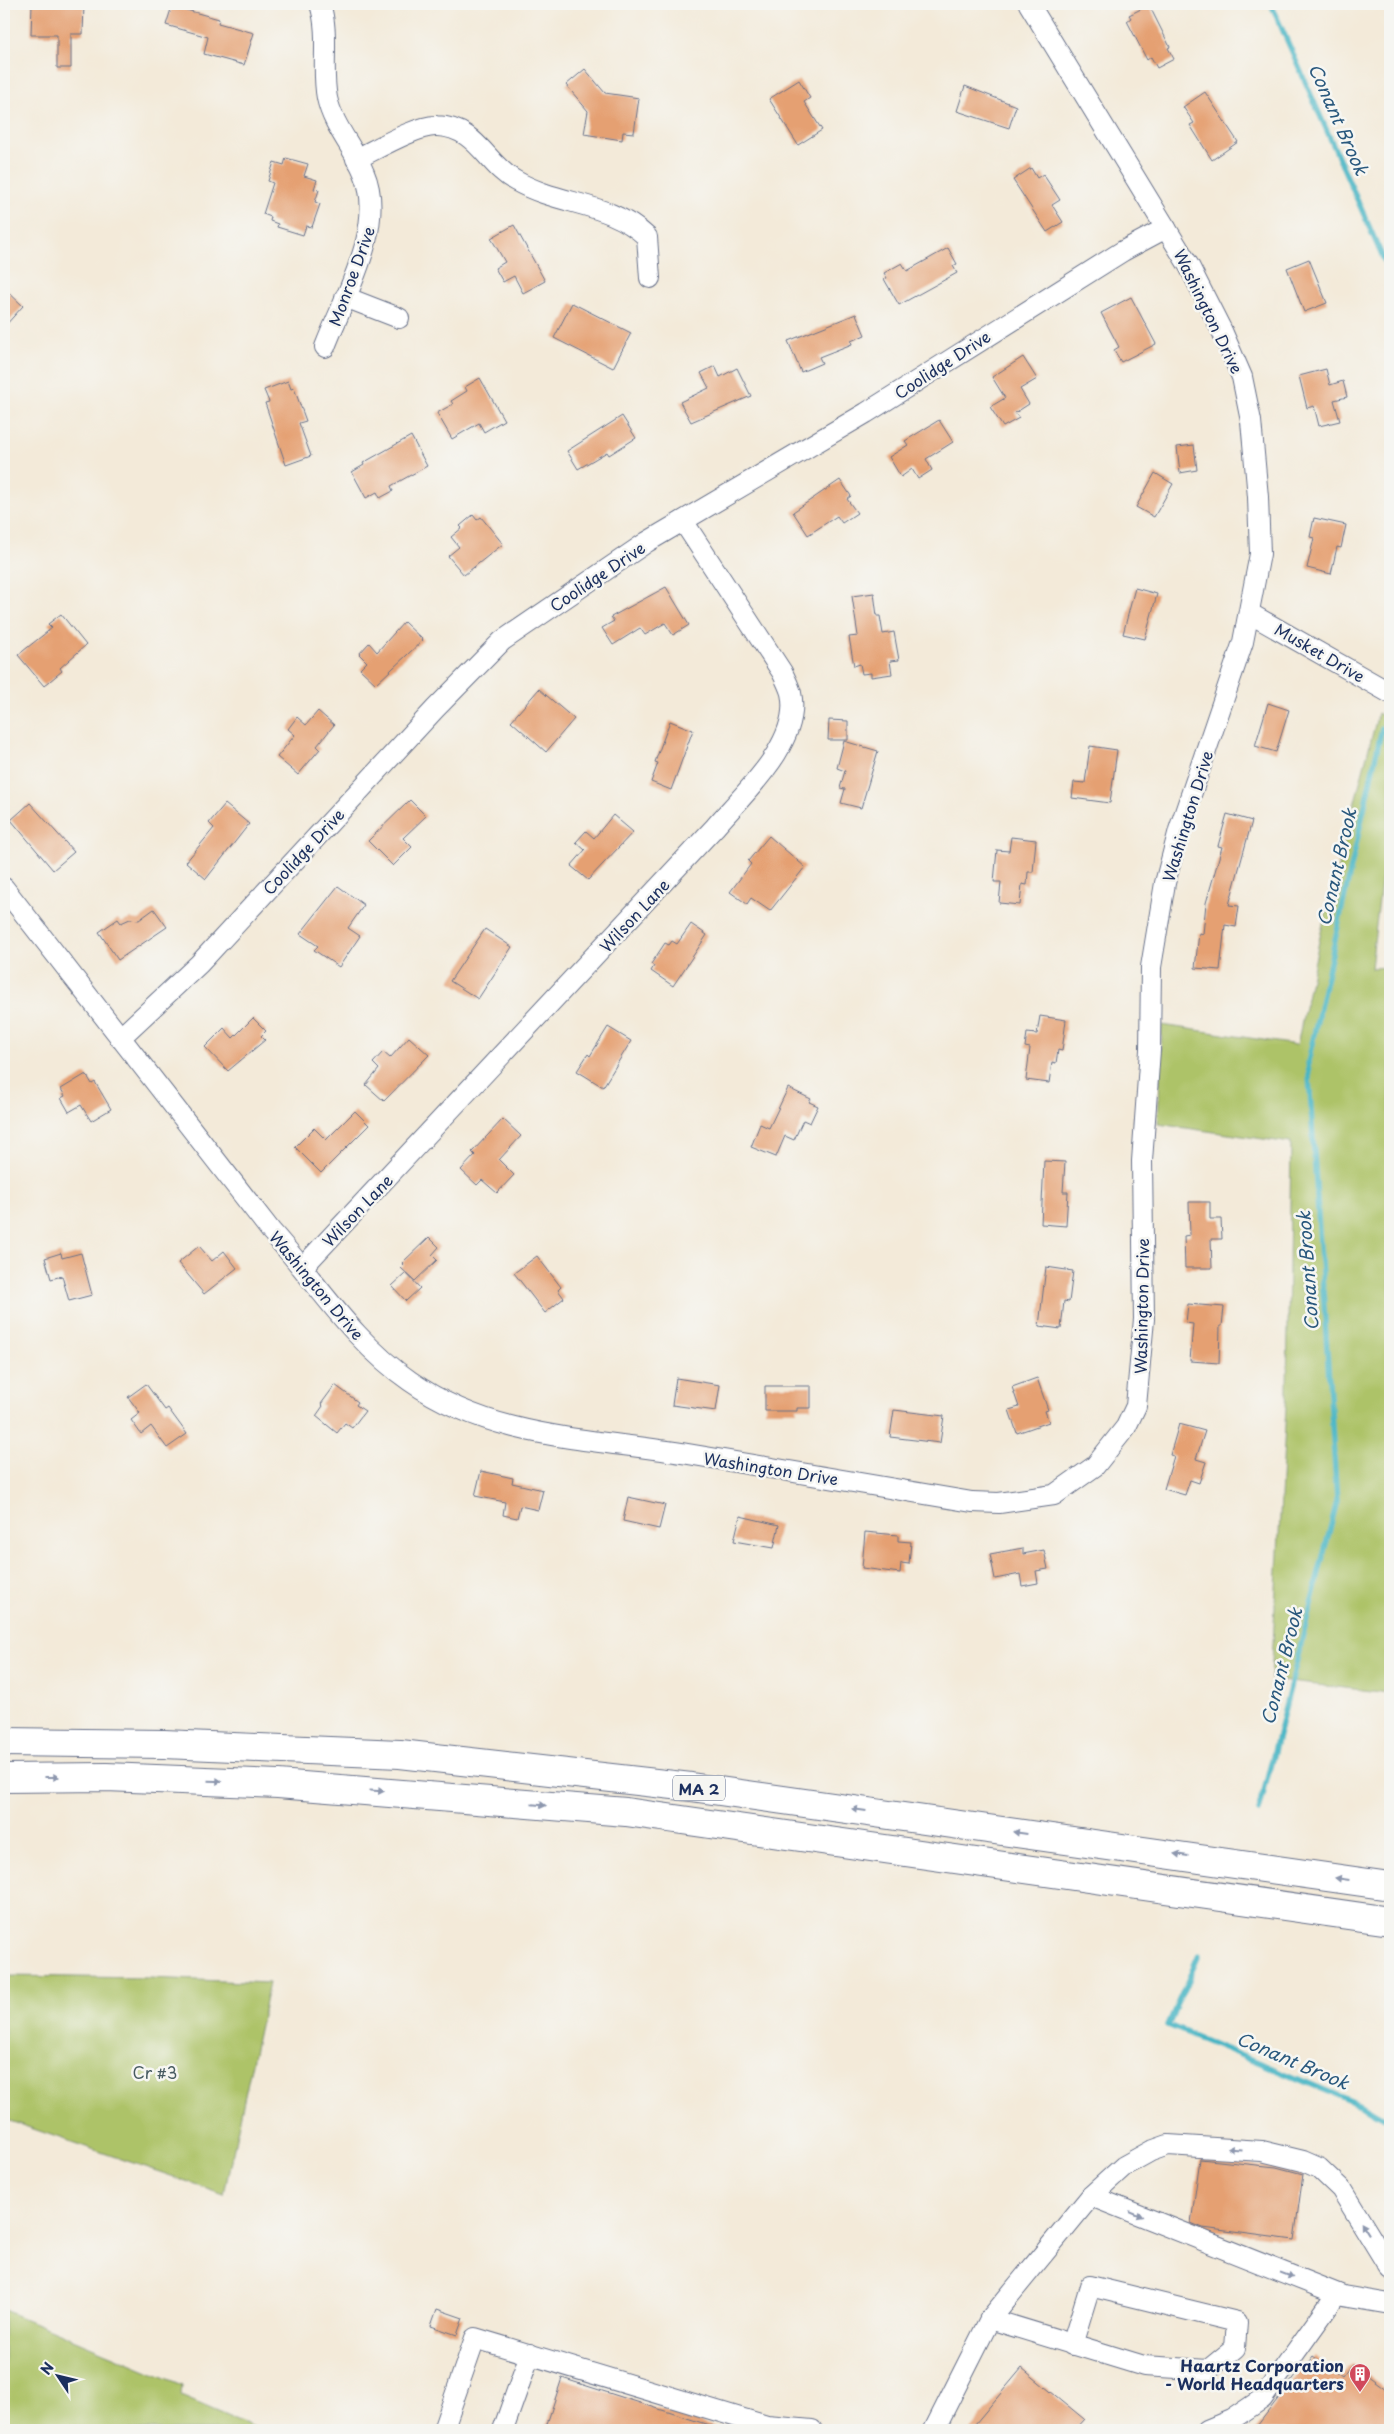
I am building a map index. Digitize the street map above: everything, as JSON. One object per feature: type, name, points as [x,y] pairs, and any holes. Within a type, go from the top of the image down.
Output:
[{"type":"highway","name":"MA 2","points":[[4,1742],[164,1744],[410,1755],[691,1786],[1390,1886]]},
{"type":"highway","name":"MA 2","points":[[4,1778],[106,1777],[278,1784],[626,1812],[1390,1921]]},
{"type":"street","name":"Monroe Drive","points":[[320,4],[326,26],[327,97],[330,109],[364,173],[370,194],[371,226],[325,347]]},
{"type":"street","name":"Washington Drive","points":[[4,888],[10,910],[120,1038],[237,1185],[271,1231],[303,1267],[331,1307],[365,1344],[386,1363],[431,1395],[478,1418],[535,1433],[686,1454],[972,1502],[999,1503],[1054,1495],[1096,1466],[1126,1427],[1136,1406],[1144,1319],[1142,1161],[1150,1050],[1151,967],[1165,883],[1179,830],[1243,642],[1260,554],[1257,487],[1251,421],[1242,377],[1222,331],[1189,266],[1029,4]]},
{"type":"street","points":[[356,159],[404,135],[436,126],[462,132],[513,180],[539,193],[607,212],[632,223],[647,237],[650,278]]},
{"type":"street","name":"Coolidge Drive","points":[[120,1038],[199,964],[434,709],[502,641],[647,542],[866,413],[1107,261],[1166,228]]},
{"type":"street","points":[[345,297],[399,318]]},
{"type":"street","name":"Wilson Lane","points":[[303,1267],[715,827],[768,766],[787,737],[791,694],[782,672],[683,520]]},
{"type":"street","name":"Musket Drive","points":[[1249,613],[1390,693]]},
{"type":"street","points":[[934,2430],[990,2319],[1091,2196],[1124,2166],[1151,2151],[1168,2145],[1262,2151],[1295,2159],[1319,2168],[1341,2188],[1390,2269]]},
{"type":"street","points":[[1091,2196],[1337,2294],[1390,2304]]},
{"type":"street","points":[[990,2319],[1072,2345],[1144,2366],[1208,2370],[1236,2348],[1238,2322],[1090,2286],[1072,2345]]},
{"type":"street","points":[[1207,2430],[1231,2420],[1262,2399],[1337,2294]]},
{"type":"street","points":[[443,2430],[476,2338],[767,2426],[812,2430]]},
{"type":"street","points":[[503,2430],[530,2354]]},
{"type":"green space","points":[[1378,713],[1390,720],[1390,806],[1371,968],[1390,967],[1390,1693],[1271,1680],[1287,1388],[1291,1143],[1158,1124],[1162,1025],[1297,1045],[1321,932]]},
{"type":"green space","name":"Cr #3","points":[[4,1976],[150,1978],[269,1983],[224,2194],[4,2119]]},
{"type":"green space","points":[[4,2310],[182,2385],[181,2396],[260,2430],[4,2430]]},
{"type":"building","points":[[32,4],[84,4],[83,34],[71,34],[71,68],[57,68],[57,35],[31,35]]},
{"type":"building","points":[[1149,5],[1174,59],[1157,68],[1151,57],[1147,60],[1127,21],[1131,18],[1129,15]]},
{"type":"building","points":[[172,6],[219,19],[218,23],[254,33],[244,65],[204,54],[208,37],[166,25]]},
{"type":"building","points":[[585,69],[605,93],[639,98],[634,133],[623,132],[622,140],[584,134],[588,111],[566,85]]},
{"type":"building","points":[[799,80],[810,98],[804,102],[822,130],[798,145],[769,99]]},
{"type":"building","points":[[965,86],[1016,106],[1009,128],[957,111]]},
{"type":"building","points":[[1205,92],[1238,142],[1212,160],[1190,125],[1194,123],[1183,107]]},
{"type":"building","points":[[286,158],[308,164],[304,176],[317,180],[314,189],[319,190],[315,202],[320,204],[312,227],[306,226],[303,235],[277,227],[278,224],[270,221],[271,217],[263,214],[273,183],[268,181],[274,162],[284,165]]},
{"type":"building","points":[[1031,168],[1037,178],[1043,174],[1060,200],[1052,205],[1063,222],[1047,232],[1013,180]]},
{"type":"building","points":[[514,225],[545,281],[523,293],[514,276],[503,282],[495,268],[505,262],[491,238]]},
{"type":"building","points":[[948,248],[957,264],[953,266],[957,273],[899,305],[884,279],[887,278],[884,273],[902,263],[907,271]]},
{"type":"building","points":[[1309,259],[1327,303],[1304,312],[1287,268]]},
{"type":"building","points":[[4,288],[23,306],[4,327]]},
{"type":"building","points":[[1131,297],[1156,344],[1121,362],[1114,350],[1119,347],[1101,313]]},
{"type":"building","points":[[572,303],[631,333],[613,368],[554,338]]},
{"type":"building","points":[[856,314],[865,335],[851,341],[852,344],[819,357],[822,363],[801,372],[788,341]]},
{"type":"building","points":[[1023,357],[1037,379],[1020,389],[1029,404],[1015,413],[1019,418],[1003,427],[990,407],[1005,398],[992,377]]},
{"type":"building","points":[[715,366],[720,377],[737,368],[751,396],[691,422],[680,402],[709,388],[701,373]]},
{"type":"building","points":[[1326,369],[1330,385],[1343,381],[1347,397],[1334,400],[1340,421],[1319,426],[1314,406],[1307,408],[1299,376]]},
{"type":"building","points":[[480,378],[504,420],[484,432],[479,423],[452,439],[437,413],[453,404],[451,401],[467,391],[465,387]]},
{"type":"building","points":[[288,381],[291,389],[294,388],[306,421],[299,423],[311,456],[286,465],[265,403],[269,402],[264,390]]},
{"type":"building","points":[[622,416],[636,438],[609,455],[607,452],[578,469],[567,451]]},
{"type":"building","points":[[939,420],[953,442],[926,459],[932,470],[918,479],[912,469],[901,477],[889,457],[908,445],[905,441]]},
{"type":"building","points":[[411,436],[427,466],[391,486],[393,491],[380,498],[377,492],[366,498],[352,472],[364,465],[363,463]]},
{"type":"building","points":[[1194,445],[1197,470],[1180,473],[1177,447]]},
{"type":"building","points":[[1155,473],[1173,484],[1154,517],[1136,507]]},
{"type":"building","points":[[840,480],[851,496],[847,499],[857,513],[842,523],[837,516],[808,535],[793,512]]},
{"type":"building","points":[[473,515],[477,520],[481,517],[503,544],[464,575],[448,556],[459,547],[451,537]]},
{"type":"building","points":[[1314,518],[1346,525],[1341,548],[1337,547],[1331,574],[1307,568],[1314,538],[1310,537]]},
{"type":"building","points":[[666,587],[689,625],[673,635],[665,623],[645,635],[640,628],[613,645],[602,628],[614,621],[611,617]]},
{"type":"building","points":[[1135,588],[1157,594],[1145,639],[1123,634]]},
{"type":"building","points":[[874,593],[877,616],[880,616],[883,634],[894,632],[899,660],[890,661],[892,674],[871,677],[871,673],[862,674],[860,664],[854,666],[849,637],[858,636],[852,596]]},
{"type":"building","points":[[61,614],[86,645],[60,668],[62,671],[44,686],[18,655],[52,628],[48,624]]},
{"type":"building","points":[[404,622],[423,640],[376,684],[360,669],[367,662],[359,654],[369,643],[377,652]]},
{"type":"building","points":[[539,689],[574,719],[546,752],[511,721]]},
{"type":"building","points":[[1268,703],[1289,710],[1276,752],[1255,746]]},
{"type":"building","points":[[318,711],[334,725],[317,746],[320,749],[298,775],[277,757],[295,735],[288,729],[297,717],[306,725]]},
{"type":"building","points":[[829,720],[848,721],[848,740],[828,740]]},
{"type":"building","points":[[670,721],[693,730],[671,790],[651,782],[658,763],[655,762]]},
{"type":"building","points":[[844,741],[878,751],[861,808],[841,803],[845,789],[840,788],[845,771],[837,768]]},
{"type":"building","points":[[1090,746],[1117,750],[1110,803],[1072,798],[1074,782],[1085,783]]},
{"type":"building","points":[[410,800],[426,816],[403,838],[412,847],[393,866],[368,841]]},
{"type":"building","points":[[30,803],[74,852],[53,870],[11,820]]},
{"type":"building","points":[[225,804],[249,824],[206,879],[186,862],[214,828],[209,823]]},
{"type":"building","points":[[1227,814],[1252,821],[1229,905],[1239,906],[1236,927],[1225,925],[1220,970],[1195,968],[1199,933],[1203,934],[1206,903],[1222,847],[1218,846]]},
{"type":"building","points":[[613,815],[633,832],[588,880],[571,866],[585,850],[576,842],[586,831],[594,838]]},
{"type":"building","points":[[769,836],[805,867],[770,911],[751,898],[747,904],[730,892],[751,864],[748,861]]},
{"type":"building","points":[[1011,837],[1036,840],[1033,872],[1028,872],[1027,885],[1022,884],[1020,905],[999,903],[1001,882],[994,882],[997,850],[1009,851]]},
{"type":"building","points":[[338,886],[364,905],[348,928],[360,936],[339,967],[314,950],[318,946],[300,934]]},
{"type":"building","points":[[154,909],[167,927],[118,960],[99,932],[118,919],[121,923],[130,919],[139,920]]},
{"type":"building","points":[[691,924],[707,935],[673,986],[651,971],[654,966],[651,964],[665,943],[669,945],[672,941],[677,944]]},
{"type":"building","points":[[485,929],[512,947],[478,999],[450,981]]},
{"type":"building","points":[[1040,1016],[1066,1020],[1062,1051],[1058,1050],[1056,1063],[1052,1062],[1049,1083],[1026,1080],[1030,1048],[1025,1047],[1027,1033],[1037,1034]]},
{"type":"building","points":[[253,1018],[266,1031],[261,1036],[265,1040],[228,1071],[205,1047],[224,1028],[233,1038]]},
{"type":"building","points":[[608,1027],[631,1041],[603,1087],[577,1071],[588,1054],[590,1056]]},
{"type":"building","points":[[409,1037],[429,1055],[384,1101],[366,1085],[379,1069],[373,1063],[383,1052],[390,1058]]},
{"type":"building","points":[[86,1074],[92,1084],[95,1082],[111,1109],[91,1121],[81,1105],[69,1112],[61,1098],[65,1096],[61,1089]]},
{"type":"building","points":[[788,1088],[811,1099],[809,1102],[818,1106],[810,1123],[803,1120],[794,1140],[785,1136],[776,1157],[751,1147],[760,1124],[769,1128]]},
{"type":"building","points":[[355,1111],[369,1125],[321,1173],[295,1147],[314,1128],[326,1140]]},
{"type":"building","points":[[503,1119],[521,1136],[499,1160],[514,1175],[497,1193],[482,1180],[477,1185],[461,1170],[475,1155],[472,1152]]},
{"type":"building","points":[[1044,1161],[1065,1162],[1063,1192],[1068,1192],[1066,1226],[1041,1224]]},
{"type":"building","points":[[1189,1202],[1210,1202],[1210,1219],[1221,1219],[1222,1239],[1211,1239],[1212,1268],[1185,1268],[1184,1236],[1190,1235]]},
{"type":"building","points":[[429,1237],[439,1247],[432,1255],[437,1260],[415,1281],[401,1268],[404,1265],[402,1263]]},
{"type":"building","points":[[199,1246],[212,1261],[224,1251],[237,1268],[204,1294],[178,1263]]},
{"type":"building","points":[[61,1253],[62,1258],[81,1253],[92,1295],[69,1301],[62,1276],[51,1279],[45,1258]]},
{"type":"building","points":[[537,1256],[561,1287],[558,1290],[564,1298],[545,1313],[514,1273]]},
{"type":"building","points":[[1046,1267],[1073,1271],[1069,1302],[1064,1301],[1061,1329],[1039,1326]]},
{"type":"building","points":[[406,1273],[420,1288],[406,1301],[392,1286]]},
{"type":"building","points":[[1188,1304],[1224,1307],[1222,1326],[1220,1326],[1219,1363],[1190,1361],[1193,1324],[1186,1323]]},
{"type":"building","points":[[676,1378],[720,1385],[716,1411],[672,1405]]},
{"type":"building","points":[[1037,1378],[1048,1410],[1045,1411],[1049,1422],[1017,1433],[1009,1410],[1019,1407],[1012,1387]]},
{"type":"building","points":[[146,1384],[165,1410],[168,1408],[187,1434],[167,1448],[151,1426],[141,1434],[131,1420],[140,1413],[128,1397]]},
{"type":"building","points":[[335,1385],[358,1402],[356,1405],[365,1411],[352,1428],[345,1423],[337,1433],[316,1416],[323,1406],[321,1404]]},
{"type":"building","points":[[765,1386],[811,1386],[811,1408],[797,1408],[797,1411],[765,1411]]},
{"type":"building","points":[[894,1410],[944,1416],[940,1443],[890,1437]]},
{"type":"building","points":[[1179,1424],[1205,1431],[1196,1459],[1206,1462],[1199,1483],[1190,1480],[1185,1495],[1164,1489],[1174,1456],[1170,1455]]},
{"type":"building","points":[[481,1471],[513,1478],[512,1483],[543,1490],[538,1510],[520,1506],[517,1518],[503,1515],[505,1502],[475,1496]]},
{"type":"building","points":[[628,1497],[665,1505],[659,1529],[623,1521]]},
{"type":"building","points":[[740,1516],[779,1525],[774,1548],[734,1541]]},
{"type":"building","points":[[865,1532],[898,1535],[898,1541],[911,1542],[909,1564],[901,1563],[900,1573],[862,1568]]},
{"type":"building","points":[[1023,1548],[1023,1554],[1044,1550],[1048,1569],[1036,1571],[1038,1583],[1022,1586],[1020,1574],[995,1579],[990,1554]]},
{"type":"building","points":[[1200,2159],[1276,2167],[1303,2174],[1294,2240],[1203,2228],[1191,2223]]},
{"type":"building","points":[[437,2309],[463,2318],[457,2335],[431,2326]]},
{"type":"building","name":"Haartz Corporation - World Headquarters","points":[[1314,2356],[1342,2377],[1352,2364],[1390,2392],[1390,2430],[1254,2430],[1300,2370],[1302,2372]]},
{"type":"building","points":[[1022,2368],[1084,2419],[1074,2430],[970,2430]]},
{"type":"building","points":[[562,2378],[715,2427],[714,2430],[545,2430]]},
{"type":"waterway","name":"Conant Brook","points":[[1271,4],[1390,274]]},
{"type":"waterway","name":"Conant Brook","points":[[1259,1811],[1337,1501],[1308,1062],[1382,728]]},
{"type":"waterway","name":"Conant Brook","points":[[1199,1955],[1168,2025],[1363,2106],[1390,2122]]},
{"type":"place","name":"Haartz Corporation - World Headquarters","points":[[1360,2393]]}]
